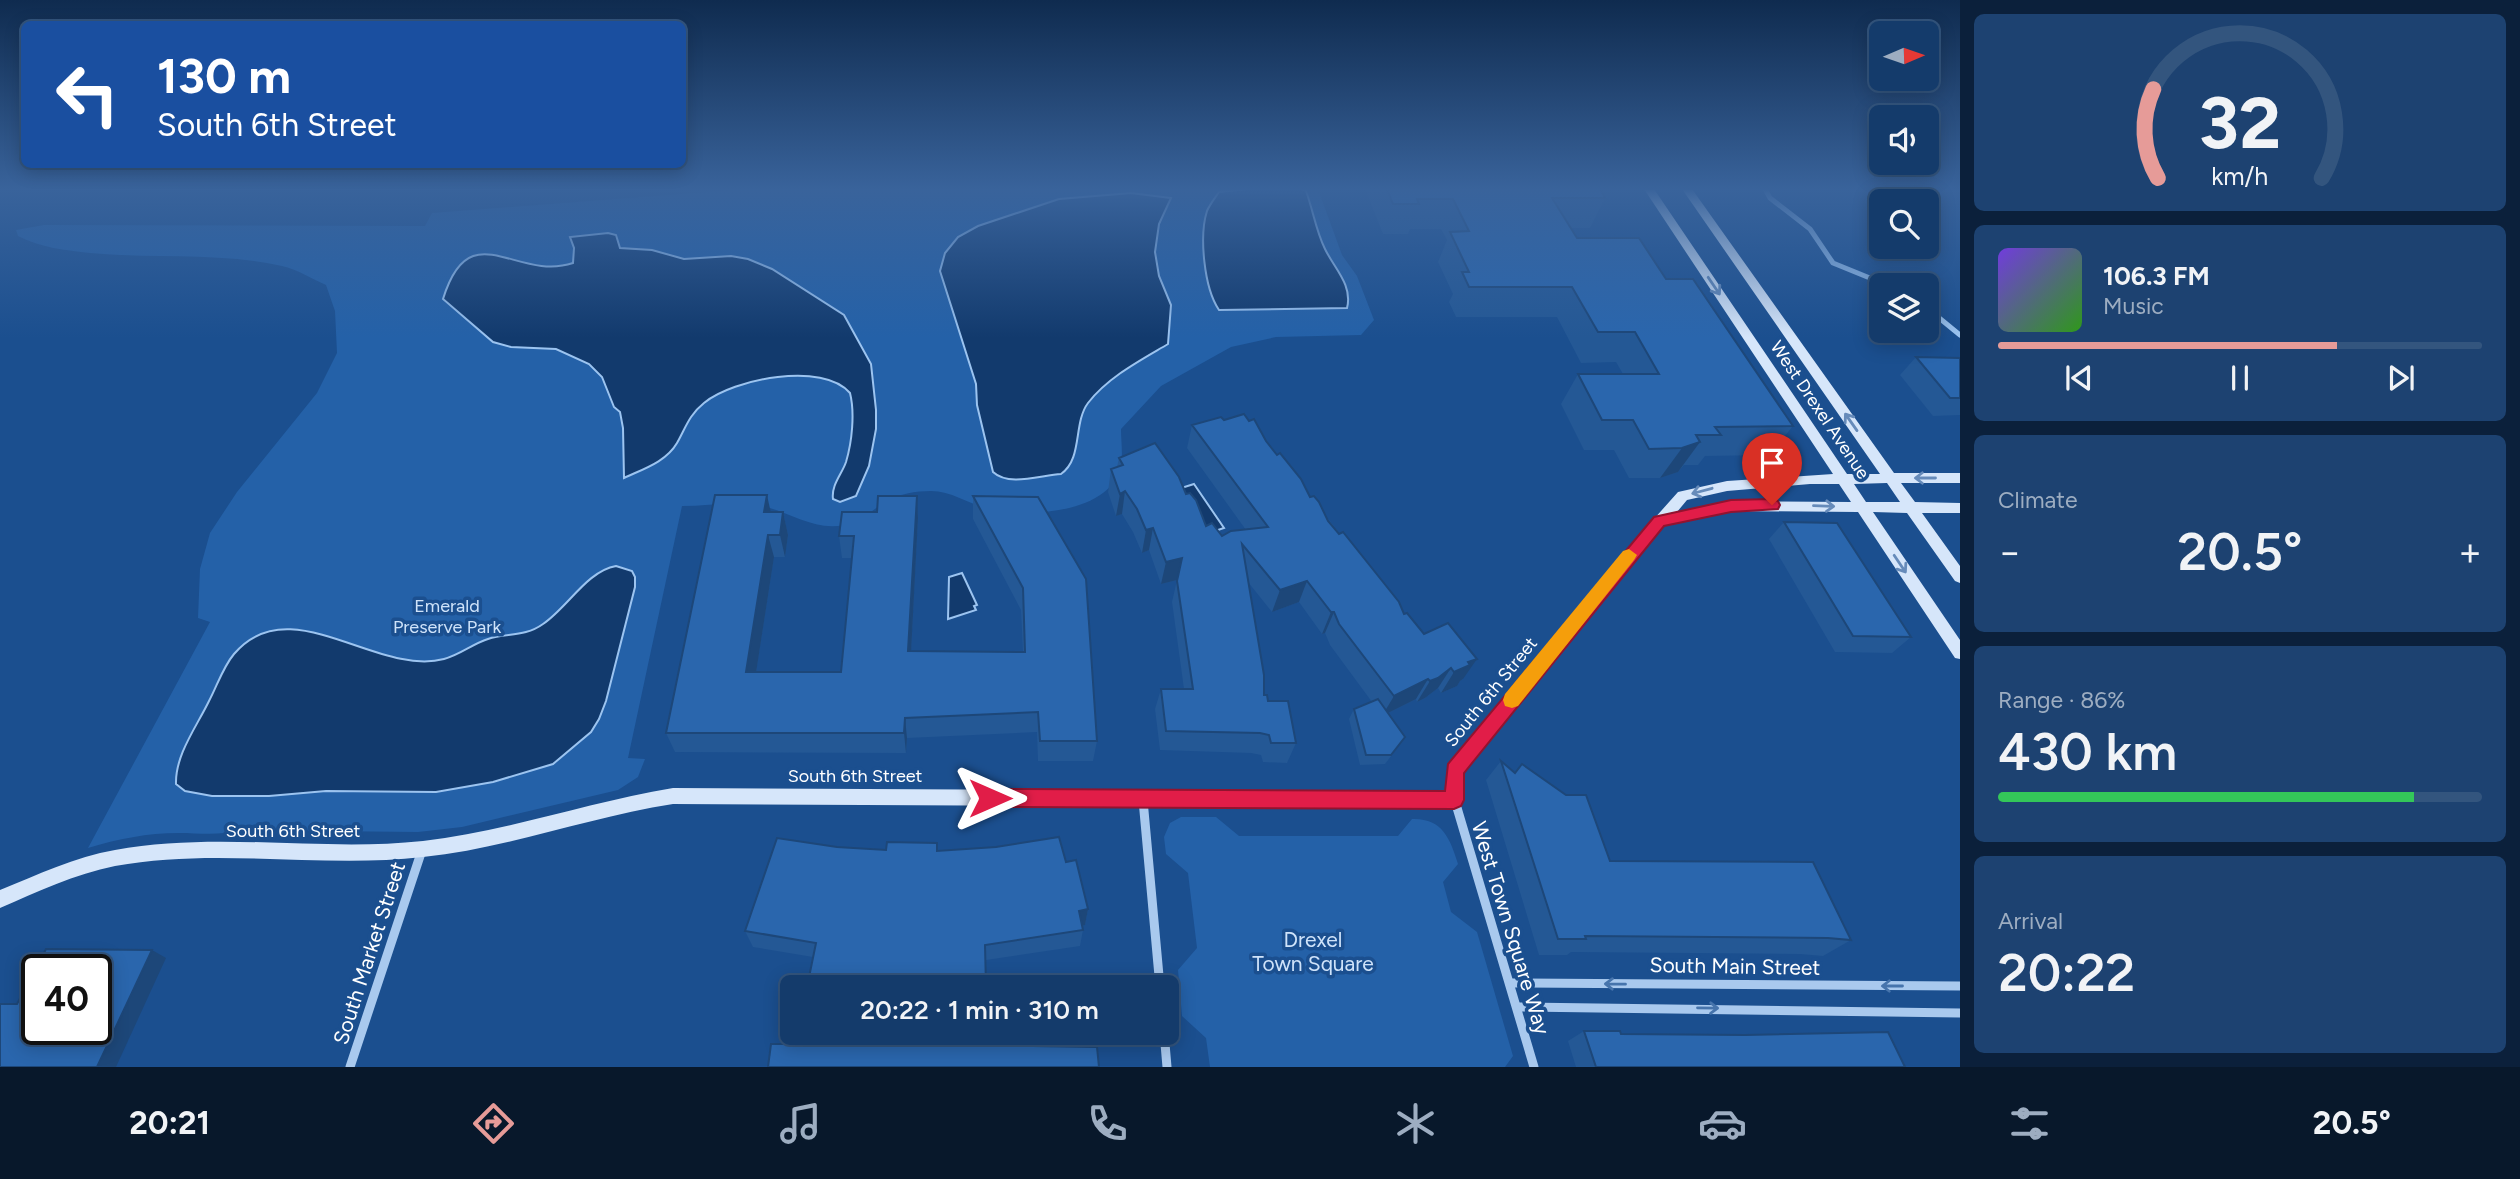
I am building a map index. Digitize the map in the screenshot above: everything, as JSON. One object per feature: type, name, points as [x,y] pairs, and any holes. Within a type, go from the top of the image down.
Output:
[{"type":"street","name":"West Drexel Avenue","points":[[1682,239],[1960,653]]},
{"type":"street","name":"West Drexel Avenue","points":[[1722,239],[1960,576]]},
{"type":"street","name":"South 6th Street","points":[[0,899],[54,877],[114,858],[168,852],[422,850],[479,840],[619,804],[673,796],[1454,800],[1455,770],[1659,521],[1683,496],[1727,485],[1843,478],[1960,478]]},
{"type":"street","points":[[1659,521],[1731,506],[1960,508]]},
{"type":"street","points":[[1143,800],[1159,975]]},
{"type":"street","name":"West Town Square Way","points":[[1454,800],[1534,1067]]},
{"type":"street","name":"South Market Street","points":[[350,1067],[422,850]]},
{"type":"street","name":"South Main Street","points":[[1510,983],[1960,986]]},
{"type":"street","points":[[1517,1007],[1960,1013]]},
{"type":"street","points":[[1165,1045],[1167,1067]]},
{"type":"green space","name":"Emerald Preserve Park","points":[[24,239],[1336,239],[1342,255],[1357,276],[1374,320],[1361,335],[1276,337],[1231,347],[1161,386],[1121,429],[1121,466],[1114,482],[1101,495],[1064,509],[1022,513],[1003,511],[979,506],[945,493],[925,491],[896,497],[855,522],[833,526],[812,523],[762,506],[682,506],[628,758],[645,759],[638,777],[618,790],[462,827],[418,832],[239,830],[217,834],[167,833],[133,837],[88,848],[210,622],[198,618],[200,569],[210,533],[237,492],[317,393],[337,353],[335,311],[326,285],[282,266],[211,257],[114,255],[71,251]]},
{"type":"green space","name":"Drexel Town Square","points":[[1181,817],[1216,817],[1239,836],[1398,836],[1412,819],[1438,826],[1448,838],[1458,864],[1443,882],[1451,912],[1477,932],[1513,1056],[1505,1067],[1210,1067],[1206,1038],[1182,1016],[1178,970],[1197,948],[1188,873],[1166,854],[1164,837],[1170,823]]},
{"type":"shaded area","points":[[571,239],[617,239],[620,248],[652,250],[684,259],[731,256],[748,259],[772,269],[844,315],[871,364],[876,410],[876,429],[869,466],[856,496],[840,502],[833,499],[835,484],[848,454],[853,418],[850,393],[837,383],[820,378],[778,377],[717,394],[695,412],[667,455],[624,478],[620,412],[614,407],[602,377],[589,364],[556,349],[511,347],[493,342],[443,299],[454,273],[467,259],[481,254],[552,266],[573,263],[574,248]]},
{"type":"shaded area","points":[[957,239],[1157,239],[1155,252],[1159,276],[1171,305],[1168,344],[1115,377],[1088,403],[1083,411],[1072,459],[1061,474],[1008,479],[993,472],[977,405],[976,384],[940,271],[945,253]]},
{"type":"shaded area","points":[[1203,239],[1321,239],[1345,284],[1347,308],[1219,310],[1210,289]]},
{"type":"shaded area","points":[[1194,484],[1224,528],[1209,533],[1178,489]]},
{"type":"shaded area","points":[[616,566],[632,571],[635,587],[606,701],[591,732],[553,764],[493,782],[436,792],[326,791],[269,796],[212,796],[185,791],[176,784],[183,752],[223,671],[234,654],[256,636],[281,629],[307,631],[391,657],[418,661],[444,659],[488,639],[536,628],[552,617],[596,575]]},
{"type":"shaded area","points":[[962,573],[977,605],[974,606],[976,610],[948,619],[949,577]]},
{"type":"building","points":[[1453,239],[1640,239],[1666,279],[1693,279],[1793,426],[1715,427],[1721,435],[1696,435],[1700,442],[1682,448],[1649,449],[1633,420],[1602,420],[1578,374],[1659,374],[1635,332],[1598,332],[1572,287],[1469,287],[1462,272],[1469,272]]},
{"type":"building","points":[[1916,357],[1960,358],[1960,398],[1950,398]]},
{"type":"building","points":[[1244,414],[1249,421],[1254,419],[1266,441],[1277,455],[1280,453],[1301,479],[1310,497],[1314,496],[1319,502],[1328,521],[1339,534],[1343,532],[1399,602],[1404,614],[1407,613],[1424,634],[1448,623],[1477,659],[1468,662],[1470,665],[1454,672],[1451,668],[1438,678],[1430,681],[1428,679],[1394,696],[1339,624],[1334,612],[1331,612],[1307,581],[1280,590],[1242,544],[1264,675],[1264,695],[1267,695],[1268,701],[1288,701],[1296,743],[1271,743],[1269,735],[1260,733],[1166,731],[1161,689],[1193,689],[1177,581],[1182,558],[1166,562],[1153,528],[1146,530],[1125,491],[1120,494],[1111,469],[1123,465],[1119,458],[1155,443],[1179,477],[1186,494],[1190,493],[1196,500],[1206,526],[1212,523],[1222,536],[1231,531],[1268,527],[1192,425]]},
{"type":"building","points":[[715,495],[767,495],[764,512],[783,512],[780,535],[768,535],[746,672],[841,672],[854,536],[839,536],[842,512],[877,512],[878,496],[917,496],[908,651],[1025,652],[1023,588],[973,496],[1038,497],[1086,579],[1097,741],[1040,741],[1038,712],[905,718],[904,733],[666,733]]},
{"type":"building","points":[[1784,522],[1837,523],[1911,637],[1853,636]]},
{"type":"building","points":[[1378,699],[1405,737],[1391,755],[1366,755],[1354,709]]},
{"type":"building","points":[[1501,761],[1515,773],[1522,764],[1566,795],[1586,795],[1610,861],[1813,862],[1851,940],[1585,936],[1586,939],[1558,939]]},
{"type":"building","points":[[1059,837],[1066,862],[1076,860],[1088,909],[1079,911],[1083,930],[985,945],[986,975],[809,975],[816,943],[745,931],[777,838],[837,847],[886,850],[887,842],[937,843],[937,851],[996,847]]},
{"type":"building","points":[[46,949],[152,950],[112,1035],[112,954],[43,954]]},
{"type":"building","points":[[21,996],[21,1045],[107,1045],[97,1067],[0,1067],[0,1004],[17,1004]]},
{"type":"building","points":[[1584,1031],[1745,1035],[1888,1032],[1905,1067],[1596,1067]]},
{"type":"building","points":[[771,1044],[1097,1047],[1099,1067],[768,1067]]},
{"type":"waterway","points":[[1817,239],[1833,263],[1869,278]]},
{"type":"waterway","points":[[1939,318],[1960,335]]},
{"type":"slow traffic","points":[[1512,700],[1629,555]]},
{"type":"route","points":[[990,798],[1454,800],[1455,770],[1659,521],[1731,506],[1772,505]]}]
